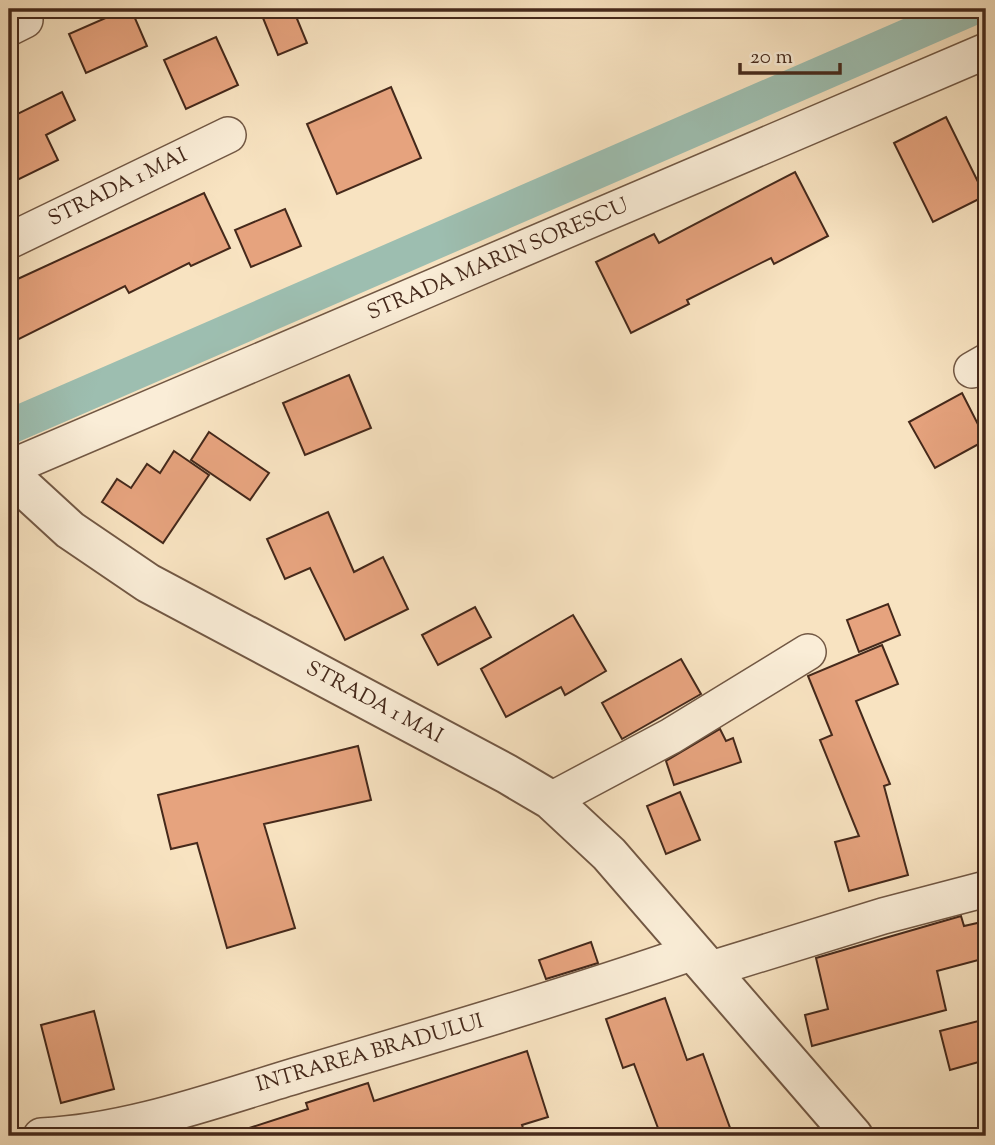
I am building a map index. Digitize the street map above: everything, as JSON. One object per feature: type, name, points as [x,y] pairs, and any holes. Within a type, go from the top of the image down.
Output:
[{"type":"street","name":"STRADA MARIN SORESCU","points":[[9,468],[986,51]]},
{"type":"street","name":"STRADA 1 MAI","points":[[9,241],[228,135]]},
{"type":"street","name":"STRADA 1 MAI","points":[[9,474],[70,530],[148,583],[551,800],[609,854],[853,1136]]},
{"type":"street","points":[[551,800],[671,736],[808,652]]},
{"type":"street","points":[[701,961],[986,889]]},
{"type":"street","name":"INTRAREA BRADULUI","points":[[41,1136],[92,1132],[200,1104],[562,998],[701,961]]},
{"type":"building","points":[[131,9],[147,46],[86,73],[69,34]]},
{"type":"building","points":[[285,9],[293,9],[307,43],[278,55],[263,18]]},
{"type":"building","points":[[216,37],[238,85],[186,109],[164,60]]},
{"type":"building","points":[[391,87],[421,158],[337,194],[307,124]]},
{"type":"building","points":[[62,92],[75,120],[46,135],[58,160],[9,184],[9,118]]},
{"type":"building","points":[[946,117],[985,196],[933,222],[894,143]]},
{"type":"building","points":[[795,172],[828,236],[774,264],[771,258],[687,300],[689,304],[631,333],[596,262],[654,234],[659,243]]},
{"type":"building","points":[[204,193],[230,248],[191,266],[189,263],[129,293],[125,286],[9,344],[9,283]]},
{"type":"building","points":[[285,209],[301,246],[251,267],[235,230]]},
{"type":"building","points":[[349,375],[371,428],[305,455],[283,403]]},
{"type":"building","points":[[962,393],[986,440],[935,468],[909,422]]},
{"type":"building","points":[[209,432],[269,473],[250,500],[191,460]]},
{"type":"building","points":[[174,451],[209,475],[163,543],[102,502],[117,479],[131,488],[147,464],[160,473]]},
{"type":"building","points":[[328,512],[354,572],[383,557],[408,609],[345,640],[310,568],[285,579],[267,539]]},
{"type":"building","points":[[888,604],[900,635],[859,652],[847,620]]},
{"type":"building","points":[[475,607],[491,637],[438,665],[422,635]]},
{"type":"building","points":[[573,615],[606,671],[565,695],[561,687],[506,717],[481,669]]},
{"type":"building","points":[[882,645],[898,684],[856,701],[890,784],[884,786],[908,875],[849,891],[835,842],[859,836],[820,740],[832,735],[808,676]]},
{"type":"building","points":[[681,659],[701,694],[622,739],[602,703]]},
{"type":"building","points":[[720,729],[726,741],[733,738],[741,762],[674,785],[666,761]]},
{"type":"building","points":[[358,746],[371,800],[264,824],[295,928],[227,948],[197,843],[171,849],[158,795]]},
{"type":"building","points":[[680,792],[700,840],[666,854],[647,806]]},
{"type":"building","points":[[961,916],[964,926],[986,921],[986,958],[937,971],[946,1010],[812,1046],[805,1015],[828,1009],[816,958]]},
{"type":"building","points":[[591,942],[598,963],[546,979],[539,960]]},
{"type":"building","points":[[665,998],[687,1060],[703,1054],[733,1136],[661,1136],[634,1064],[623,1068],[606,1019]]},
{"type":"building","points":[[94,1011],[114,1089],[61,1103],[41,1025]]},
{"type":"building","points":[[986,1019],[986,1060],[950,1070],[940,1031]]},
{"type":"building","points":[[527,1051],[548,1117],[522,1125],[524,1131],[507,1136],[241,1136],[240,1131],[308,1109],[306,1103],[368,1083],[374,1101]]},
{"type":"waterway","points":[[9,427],[970,9]]}]
